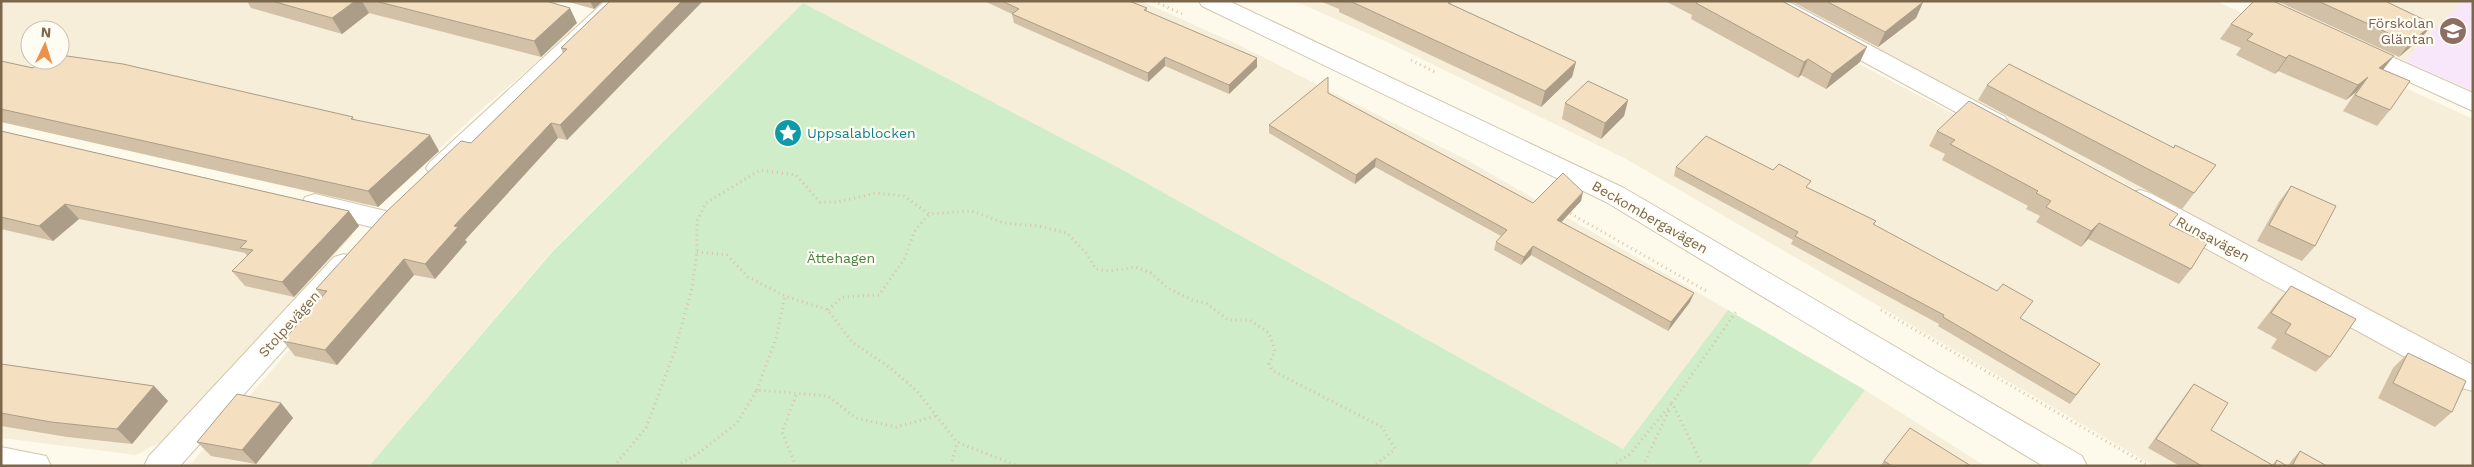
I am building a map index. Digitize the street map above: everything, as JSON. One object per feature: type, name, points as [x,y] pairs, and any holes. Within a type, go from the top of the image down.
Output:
[{"type":"street","name":"Stolpevägen","points":[[160,466],[384,220],[598,19],[620,1]]},
{"type":"street","name":"Beckombergavägen","points":[[1210,1],[1615,195],[2072,466]]},
{"type":"street","points":[[1769,1],[2015,133]]},
{"type":"street","points":[[572,12],[598,19]]},
{"type":"street","points":[[2332,38],[2473,103]]},
{"type":"street","name":"Runsavägen","points":[[2121,190],[2473,378]]},
{"type":"street","points":[[288,198],[384,220]]},
{"type":"street","points":[[1,460],[35,466]]},
{"type":"path","points":[[1154,1],[1189,18]]},
{"type":"path","points":[[614,466],[646,428],[682,325],[692,288],[697,221],[706,203],[760,170],[796,175],[820,202],[838,202],[876,193],[904,196],[929,214],[972,211],[1004,223],[1038,226],[1066,233],[1086,253],[1096,269],[1109,271],[1136,267],[1151,273],[1168,288],[1192,300],[1206,303],[1215,312],[1228,320],[1250,320],[1269,333],[1275,351],[1269,364],[1273,371],[1382,428],[1394,449],[1374,466]]},
{"type":"path","points":[[1565,211],[1712,294]]},
{"type":"path","points":[[828,310],[842,297],[880,295],[905,258],[914,232],[929,214]]},
{"type":"path","points":[[696,252],[727,255],[748,276],[785,296],[828,310],[852,342],[889,367],[917,392],[958,442],[1018,466]]},
{"type":"path","points":[[677,466],[700,452],[736,423],[757,390],[776,338],[785,296]]},
{"type":"path","points":[[1729,304],[1746,313]]},
{"type":"path","points":[[1612,466],[1630,454],[1672,403],[1738,308]]},
{"type":"path","points":[[757,390],[828,396],[856,418],[896,427],[937,416]]},
{"type":"path","points":[[796,466],[782,432],[797,393]]},
{"type":"path","points":[[1643,466],[1672,403]]},
{"type":"path","points":[[1672,403],[1703,466]]},
{"type":"path","points":[[951,466],[958,442]]},
{"type":"shaded area","points":[[1,1],[485,1],[570,22],[573,32],[484,107],[396,189],[1,116]]},
{"type":"shaded area","points":[[635,1],[1141,1],[1239,45],[1467,160],[1728,310],[1623,449],[1123,170],[803,3],[553,250],[369,466],[189,466],[346,284]]},
{"type":"shaded area","points":[[1295,1],[1741,1],[2473,390],[2473,466],[2154,466],[1626,159],[1389,43]]},
{"type":"shaded area","points":[[1781,1],[2216,1],[2473,119],[2473,363],[2093,167]]},
{"type":"shaded area","points":[[2273,1],[2462,1],[2405,61]]},
{"type":"shaded area","name":"Förskolan Gläntan","points":[[2462,1],[2473,1],[2473,91],[2405,61]]},
{"type":"shaded area","points":[[1,148],[345,222],[353,235],[172,436],[136,455],[1,438]]},
{"type":"shaded area","points":[[1865,390],[1985,466],[1808,466]]},
{"type":"green space","name":"Ättehagen","points":[[803,3],[1123,170],[1623,449],[1728,310],[1865,390],[1808,466],[369,466],[553,251]]},
{"type":"building","points":[[272,1],[355,1],[332,18]]},
{"type":"building","points":[[375,1],[546,1],[570,8],[534,41]]},
{"type":"building","points":[[610,1],[682,1],[560,125],[551,123],[454,226],[458,227],[425,264],[404,259],[325,350],[283,341],[327,291],[316,289],[385,213],[461,141],[471,143],[567,49],[561,48]]},
{"type":"building","points":[[1002,1],[1129,1],[1147,8],[1144,10],[1257,58],[1229,85],[1165,57],[1148,73],[1012,14],[1019,9]]},
{"type":"building","points":[[1350,1],[1450,1],[1448,3],[1576,62],[1545,91]]},
{"type":"building","points":[[1698,1],[1782,1],[1867,47],[1832,74],[1808,59],[1804,62],[1696,3]]},
{"type":"building","points":[[1826,1],[1921,1],[1923,2],[1885,32]]},
{"type":"building","points":[[2254,1],[2273,1],[2394,56],[2379,68],[2410,81],[2390,110],[2355,95],[2368,77],[2358,85],[2289,55],[2286,58],[2247,40],[2253,34],[2231,24]]},
{"type":"building","points":[[2318,1],[2385,1],[2433,24],[2410,43]]},
{"type":"building","points":[[70,56],[123,64],[353,117],[351,119],[430,135],[368,191],[1,109],[1,61],[20,65],[20,70],[70,70]]},
{"type":"building","points":[[2009,64],[2174,148],[2175,145],[2216,165],[2194,193],[1987,85]]},
{"type":"building","points":[[1328,77],[1328,93],[1533,203],[1563,173],[1583,192],[1557,220],[1694,293],[1671,322],[1533,246],[1524,257],[1496,242],[1507,230],[1376,158],[1356,175],[1269,125]]},
{"type":"building","points":[[1588,81],[1628,100],[1605,123],[1565,103]]},
{"type":"building","points":[[1969,101],[2178,214],[2169,225],[2207,243],[2191,269],[2099,223],[2091,231],[2046,207],[2051,201],[2036,193],[2038,191],[1950,144],[1955,140],[1937,131]]},
{"type":"building","points":[[1,131],[349,211],[282,282],[232,271],[253,250],[240,248],[247,241],[65,204],[39,226],[1,217]]},
{"type":"building","points":[[1706,136],[1773,170],[1779,164],[1811,181],[1806,187],[1876,221],[1873,224],[1997,291],[2003,284],[2033,301],[2020,318],[2100,364],[2076,395],[1943,317],[1944,315],[1795,236],[1798,232],[1676,167]]},
{"type":"building","points":[[2291,186],[2336,206],[2315,246],[2269,225]]},
{"type":"building","points":[[2291,286],[2356,319],[2330,357],[2285,333],[2291,324],[2271,313]]},
{"type":"building","points":[[2408,353],[2466,381],[2452,412],[2393,383]]},
{"type":"building","points":[[1,364],[154,386],[117,429],[51,422],[1,413]]},
{"type":"building","points":[[2194,384],[2228,403],[2211,430],[2274,466],[2202,466],[2156,439]]},
{"type":"building","points":[[237,394],[281,403],[242,450],[197,442]]},
{"type":"building","points":[[1910,428],[1971,466],[1892,466],[1884,461]]},
{"type":"building","points":[[2300,451],[2327,466],[2292,466]]},
{"type":"building","points":[[2277,460],[2287,466],[2274,466]]},
{"type":"place","name":"Förskolan Gläntan","points":[[2453,31]]},
{"type":"place","name":"Uppsalablocken","points":[[788,133]]}]
